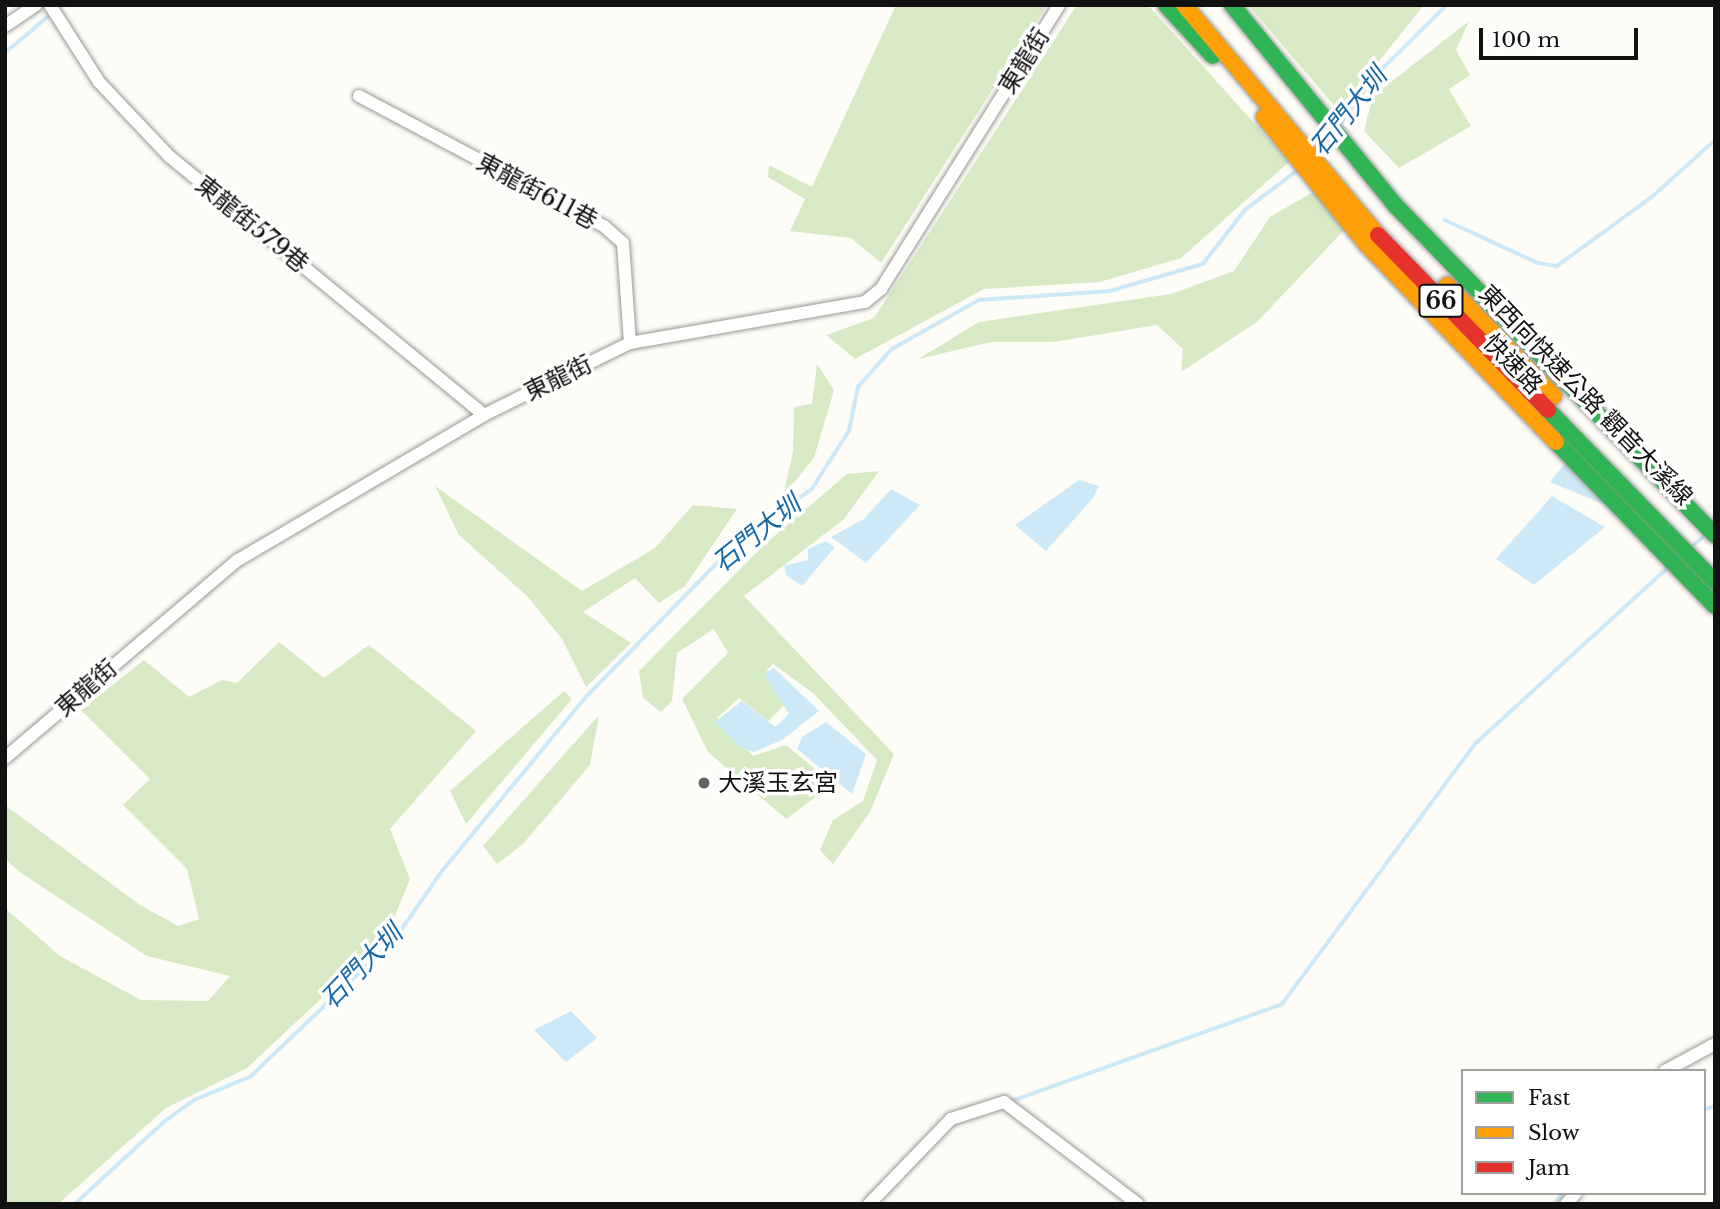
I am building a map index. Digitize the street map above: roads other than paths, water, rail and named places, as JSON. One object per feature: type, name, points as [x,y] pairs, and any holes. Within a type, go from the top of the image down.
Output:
[{"type":"main road","name":"快速路","points":[[1166,5],[1287,146],[1367,245],[1715,606]]},
{"type":"main road","name":"東西向快速公路 觀音大溪線","points":[[1184,5],[1373,230],[1715,582]]},
{"type":"main road","name":"東西向快速公路 觀音大溪線","points":[[1206,5],[1368,202],[1715,562]]},
{"type":"main road","name":"快速路","points":[[1232,5],[1397,207],[1715,535]]},
{"type":"street","points":[[5,26],[36,5]]},
{"type":"street","name":"東龍街579巷","points":[[50,5],[99,82],[170,157],[484,415]]},
{"type":"street","name":"東龍街","points":[[5,758],[238,560],[484,415],[630,343],[865,302],[881,289],[1059,5]]},
{"type":"street","name":"東龍街611巷","points":[[359,96],[605,227],[623,243],[630,343]]},
{"type":"street","points":[[1669,1069],[1715,1044]]},
{"type":"street","points":[[869,1204],[951,1119],[1008,1104],[1138,1204]]},
{"type":"water","points":[[1567,461],[1608,506],[1550,482]]},
{"type":"water","points":[[1079,480],[1099,486],[1093,498],[1046,551],[1015,525]]},
{"type":"water","points":[[891,489],[920,505],[866,563],[831,537],[864,519]]},
{"type":"water","points":[[1552,496],[1605,527],[1534,585],[1496,559]]},
{"type":"water","points":[[825,541],[835,547],[802,586],[787,576],[784,566],[808,560],[808,549]]},
{"type":"water","points":[[774,668],[819,711],[782,740],[754,752],[740,747],[715,722],[742,701],[775,727],[789,714],[764,674]]},
{"type":"water","points":[[826,722],[866,754],[852,794],[797,749],[802,737]]},
{"type":"water","points":[[571,1011],[597,1038],[566,1062],[534,1030]]},
{"type":"waterway","name":"石門大圳","points":[[1338,127],[1376,75],[1447,5]]},
{"type":"waterway","points":[[5,53],[51,14]]},
{"type":"waterway","name":"石門大圳","points":[[1320,152],[1332,136]]},
{"type":"waterway","points":[[1445,220],[1538,263],[1557,266],[1652,197],[1715,140]]},
{"type":"waterway","name":"石門大圳","points":[[75,1204],[164,1122],[194,1100],[250,1077],[395,939],[442,871],[586,697],[737,543],[812,489],[849,431],[858,387],[892,349],[979,300],[1110,291],[1203,264],[1245,210],[1298,170]]},
{"type":"waterway","points":[[1691,547],[1707,534]]},
{"type":"waterway","points":[[1009,1102],[1282,1004],[1476,743],[1670,566]]},
{"type":"waterway","points":[[1706,1109],[1715,1106]]},
{"type":"waterway","points":[[1554,1204],[1561,1195]]},
{"type":"place","name":"大溪玉玄宮","points":[[704,783]]}]
